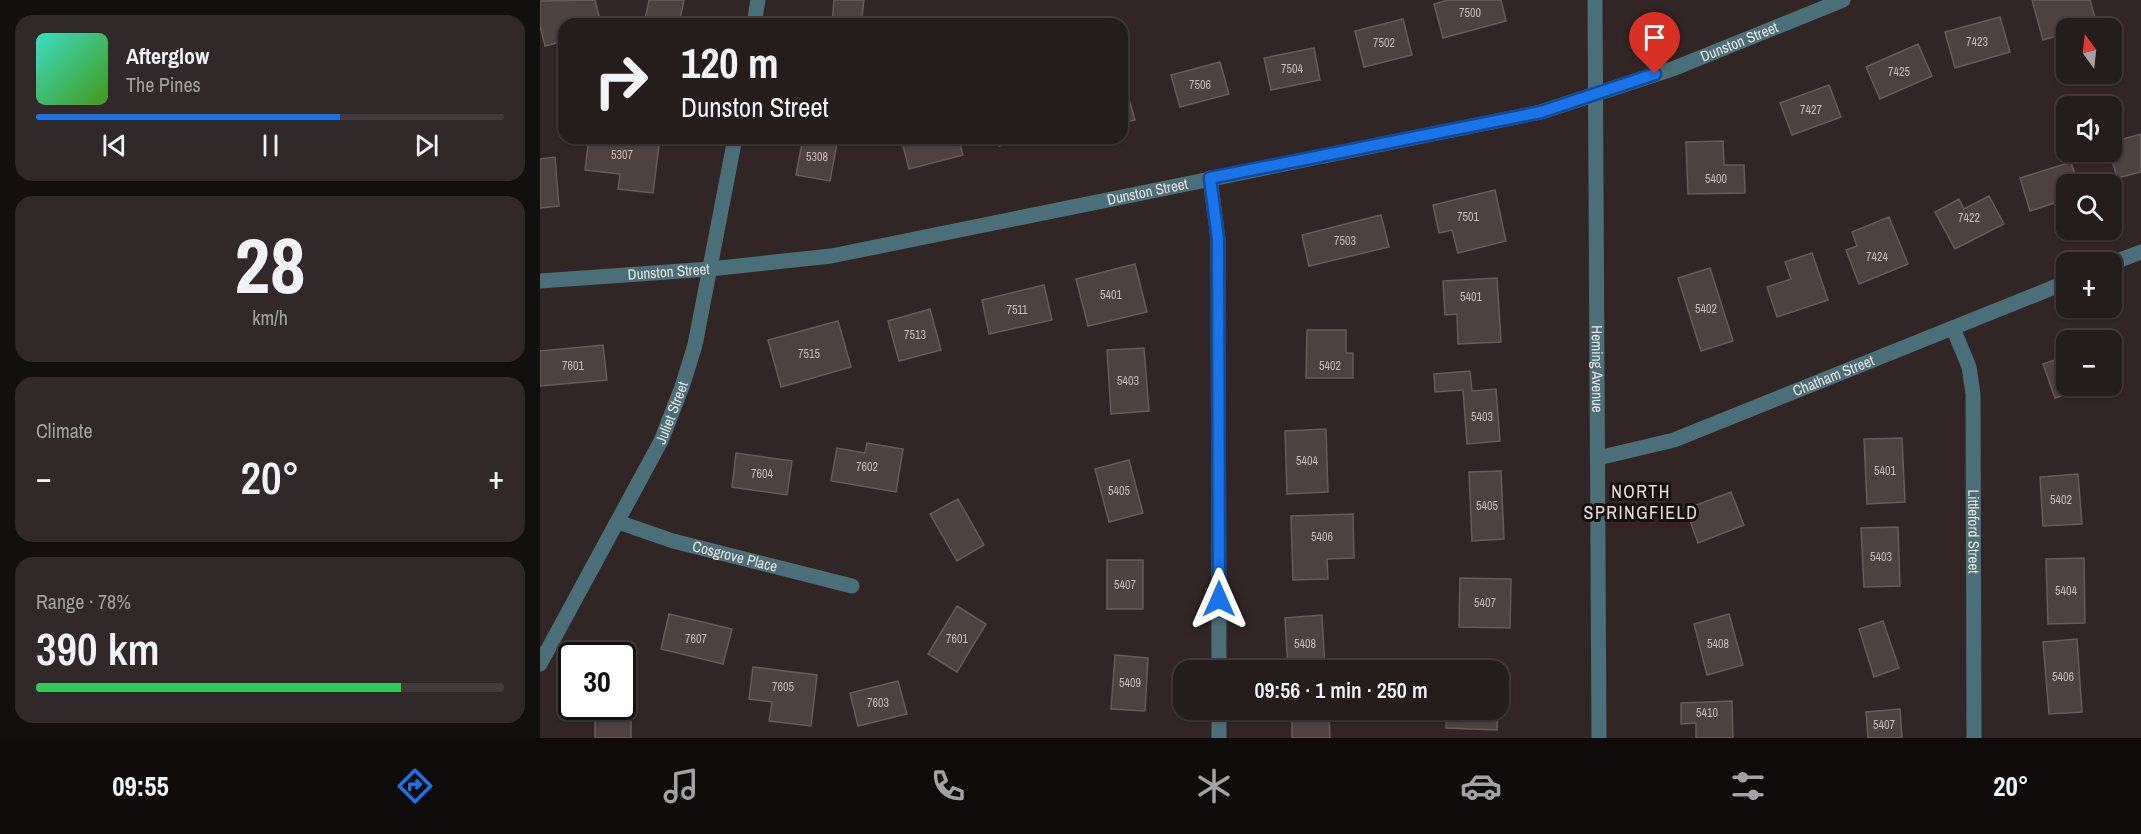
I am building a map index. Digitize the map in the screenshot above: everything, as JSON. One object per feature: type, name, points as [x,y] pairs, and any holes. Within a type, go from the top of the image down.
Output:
[{"type":"street","points":[[755,18],[758,0]]},
{"type":"street","name":"Heming Avenue","points":[[1595,0],[1599,738]]},
{"type":"street","name":"Dunston Street","points":[[540,281],[710,269],[831,256],[1541,112],[1675,68],[1843,0]]},
{"type":"street","name":"Juliet Street","points":[[540,664],[661,441],[682,387],[695,345],[734,144]]},
{"type":"street","points":[[1210,178],[1218,239],[1219,660]]},
{"type":"street","points":[[2122,259],[2141,252]]},
{"type":"street","name":"Chatham Street","points":[[1598,458],[1674,440],[2056,286]]},
{"type":"street","name":"Littleford Street","points":[[1953,328],[1969,368],[1973,394],[1974,738]]},
{"type":"street","name":"Cosgrove Place","points":[[618,522],[673,541],[852,586]]},
{"type":"street","points":[[1219,720],[1219,738]]},
{"type":"building","points":[[595,0],[600,18],[558,18],[558,43],[545,46],[540,26],[540,1]]},
{"type":"building","points":[[649,0],[684,0],[680,18],[645,18]]},
{"type":"building","points":[[834,0],[864,0],[862,18],[832,18]]},
{"type":"building","points":[[1448,0],[1501,0],[1506,21],[1443,38],[1434,4]]},
{"type":"building","points":[[2032,0],[2090,0],[2095,18],[2056,18],[2056,36],[2043,40]]},
{"type":"building","points":[[2000,17],[2010,52],[1955,68],[1945,32]]},
{"type":"building","points":[[1403,19],[1412,55],[1364,67],[1355,31]]},
{"type":"building","points":[[1918,44],[1932,76],[1880,99],[1866,67]]},
{"type":"building","points":[[1314,48],[1320,80],[1271,90],[1264,58]]},
{"type":"building","points":[[1220,62],[1229,94],[1180,107],[1171,75]]},
{"type":"building","points":[[1829,85],[1841,117],[1792,135],[1780,103]]},
{"type":"building","points":[[1128,96],[1135,120],[1128,122]]},
{"type":"building","points":[[2141,134],[2141,172],[2122,177],[2122,174],[2116,174],[2113,162],[2122,162],[2122,139]]},
{"type":"building","points":[[1723,141],[1724,165],[1744,165],[1745,193],[1688,194],[1686,142]]},
{"type":"building","points":[[588,144],[659,144],[653,193],[618,189],[620,174],[585,170]]},
{"type":"building","points":[[802,144],[837,144],[830,181],[796,175]]},
{"type":"building","points":[[903,144],[960,144],[963,155],[909,169]]},
{"type":"building","points":[[555,157],[559,206],[540,208],[540,159]]},
{"type":"building","points":[[2071,162],[2075,174],[2056,174],[2056,203],[2030,211],[2020,178]]},
{"type":"building","points":[[1495,190],[1506,241],[1458,253],[1452,230],[1439,233],[1433,205]]},
{"type":"building","points":[[1989,196],[2004,224],[1955,249],[1935,212],[1959,199],[1964,209]]},
{"type":"building","points":[[1381,215],[1389,247],[1309,266],[1302,235]]},
{"type":"building","points":[[1889,217],[1908,264],[1859,284],[1846,250],[1857,246],[1852,232]]},
{"type":"building","points":[[1812,253],[1828,300],[1777,317],[1767,287],[1791,279],[1785,262]]},
{"type":"building","points":[[1135,264],[1147,312],[1088,326],[1076,279]]},
{"type":"building","points":[[1710,268],[1733,341],[1701,351],[1678,278]]},
{"type":"building","points":[[1497,278],[1501,342],[1458,344],[1457,314],[1445,315],[1443,281]]},
{"type":"building","points":[[1044,285],[1052,320],[989,334],[982,300]]},
{"type":"building","points":[[930,309],[941,350],[899,361],[888,321]]},
{"type":"building","points":[[838,321],[851,367],[781,387],[768,340]]},
{"type":"building","points":[[1307,330],[1346,330],[1346,353],[1353,353],[1353,378],[1306,378]]},
{"type":"building","points":[[603,345],[607,380],[540,386],[540,351]]},
{"type":"building","points":[[1144,348],[1149,411],[1111,414],[1107,350]]},
{"type":"building","points":[[2056,360],[2056,396],[2061,396],[2055,398],[2043,364]]},
{"type":"building","points":[[1470,371],[1472,391],[1496,389],[1500,441],[1467,444],[1463,390],[1435,392],[1434,374]]},
{"type":"building","points":[[1326,429],[1328,492],[1287,494],[1285,431]]},
{"type":"building","points":[[1902,438],[1905,502],[1867,504],[1864,439]]},
{"type":"building","points":[[867,443],[903,449],[896,492],[831,481],[837,448],[865,453]]},
{"type":"building","points":[[736,453],[792,461],[787,495],[732,487]]},
{"type":"building","points":[[1129,460],[1143,513],[1109,522],[1095,469]]},
{"type":"building","points":[[1501,471],[1504,539],[1472,541],[1469,472]]},
{"type":"building","points":[[2078,474],[2082,524],[2043,526],[2040,477]]},
{"type":"building","points":[[1731,492],[1744,525],[1698,543],[1686,509]]},
{"type":"building","points":[[958,499],[984,545],[957,561],[930,514]]},
{"type":"building","points":[[1353,514],[1354,558],[1327,559],[1328,579],[1293,580],[1291,516]]},
{"type":"building","points":[[1898,527],[1900,586],[1864,587],[1861,528]]},
{"type":"building","points":[[2084,558],[2085,623],[2048,624],[2046,559]]},
{"type":"building","points":[[1107,560],[1143,560],[1143,609],[1107,609]]},
{"type":"building","points":[[1460,578],[1511,579],[1510,628],[1459,627]]},
{"type":"building","points":[[957,606],[986,624],[957,672],[928,654]]},
{"type":"building","points":[[669,614],[732,629],[723,664],[661,649]]},
{"type":"building","points":[[1729,614],[1743,665],[1707,675],[1694,624]]},
{"type":"building","points":[[1322,615],[1324,660],[1287,660],[1285,618]]},
{"type":"building","points":[[1883,621],[1899,668],[1874,677],[1859,629]]},
{"type":"building","points":[[2077,639],[2082,712],[2049,714],[2043,642]]},
{"type":"building","points":[[1115,655],[1148,658],[1145,711],[1111,709]]},
{"type":"building","points":[[753,667],[817,675],[811,726],[769,721],[772,702],[749,699]]},
{"type":"building","points":[[898,681],[907,714],[858,726],[850,693]]},
{"type":"building","points":[[1732,701],[1733,738],[1696,738],[1696,723],[1681,724],[1681,703]]},
{"type":"building","points":[[1900,709],[1902,738],[1868,738],[1866,712]]},
{"type":"building","points":[[595,720],[631,720],[631,738],[595,738]]},
{"type":"building","points":[[1292,720],[1329,720],[1330,738],[1292,738]]},
{"type":"building","points":[[1446,720],[1498,720],[1497,730],[1446,728]]},
{"type":"district","name":"NORTH SPRINGFIELD","points":[[1641,502]]},
{"type":"route","points":[[1219,599],[1218,239],[1210,178],[1541,112],[1655,74]]}]
